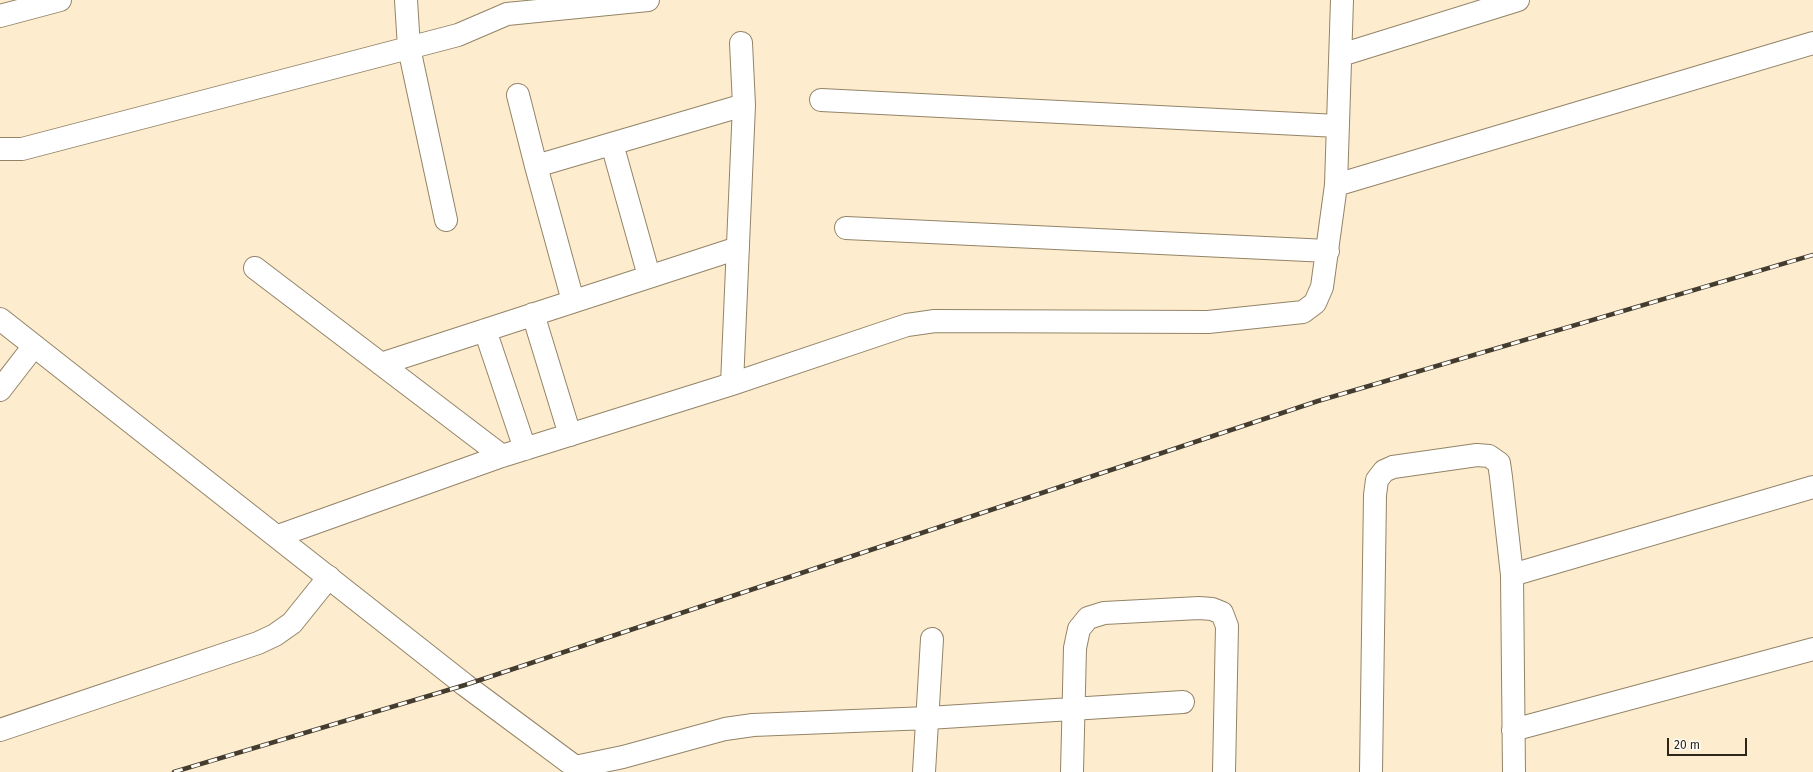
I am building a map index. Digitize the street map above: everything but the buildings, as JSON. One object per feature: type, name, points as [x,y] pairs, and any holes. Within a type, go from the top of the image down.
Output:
[{"type":"street","points":[[0,16],[60,0]]},
{"type":"street","points":[[406,0],[409,48],[446,220]]},
{"type":"street","points":[[0,149],[22,149],[458,35],[507,14],[608,2],[648,0]]},
{"type":"street","points":[[278,536],[502,456],[732,384],[907,325],[935,321],[1208,322],[1303,312],[1315,303],[1322,287],[1328,251],[1336,185],[1342,0]]},
{"type":"street","points":[[1341,54],[1518,0]]},
{"type":"street","points":[[732,384],[744,105],[741,43]]},
{"type":"street","points":[[1336,185],[1813,43]]},
{"type":"street","points":[[518,95],[573,301]]},
{"type":"street","points":[[821,100],[1338,126]]},
{"type":"street","points":[[536,166],[744,105]]},
{"type":"street","points":[[612,144],[650,276]]},
{"type":"street","points":[[846,228],[1328,251]]},
{"type":"street","points":[[380,364],[738,248]]},
{"type":"street","points":[[255,268],[502,456]]},
{"type":"street","points":[[533,314],[570,435]]},
{"type":"street","points":[[0,319],[492,705],[578,769],[725,729],[753,725],[928,718],[1183,702]]},
{"type":"street","points":[[485,330],[525,450]]},
{"type":"street","points":[[0,390],[34,346]]},
{"type":"street","points":[[1371,772],[1375,495],[1377,480],[1384,471],[1393,467],[1477,455],[1489,456],[1499,463],[1512,575],[1514,772]]},
{"type":"street","points":[[1512,575],[1813,486]]},
{"type":"street","points":[[0,730],[258,643],[275,635],[292,623],[329,577]]},
{"type":"street","points":[[1072,772],[1075,648],[1079,629],[1088,618],[1104,613],[1199,608],[1212,609],[1222,613],[1227,626],[1224,772]]},
{"type":"street","points":[[924,772],[932,639]]},
{"type":"street","points":[[1513,730],[1813,649]]},
{"type":"railway","points":[[174,772],[465,685],[1318,401],[1813,255]]}]
